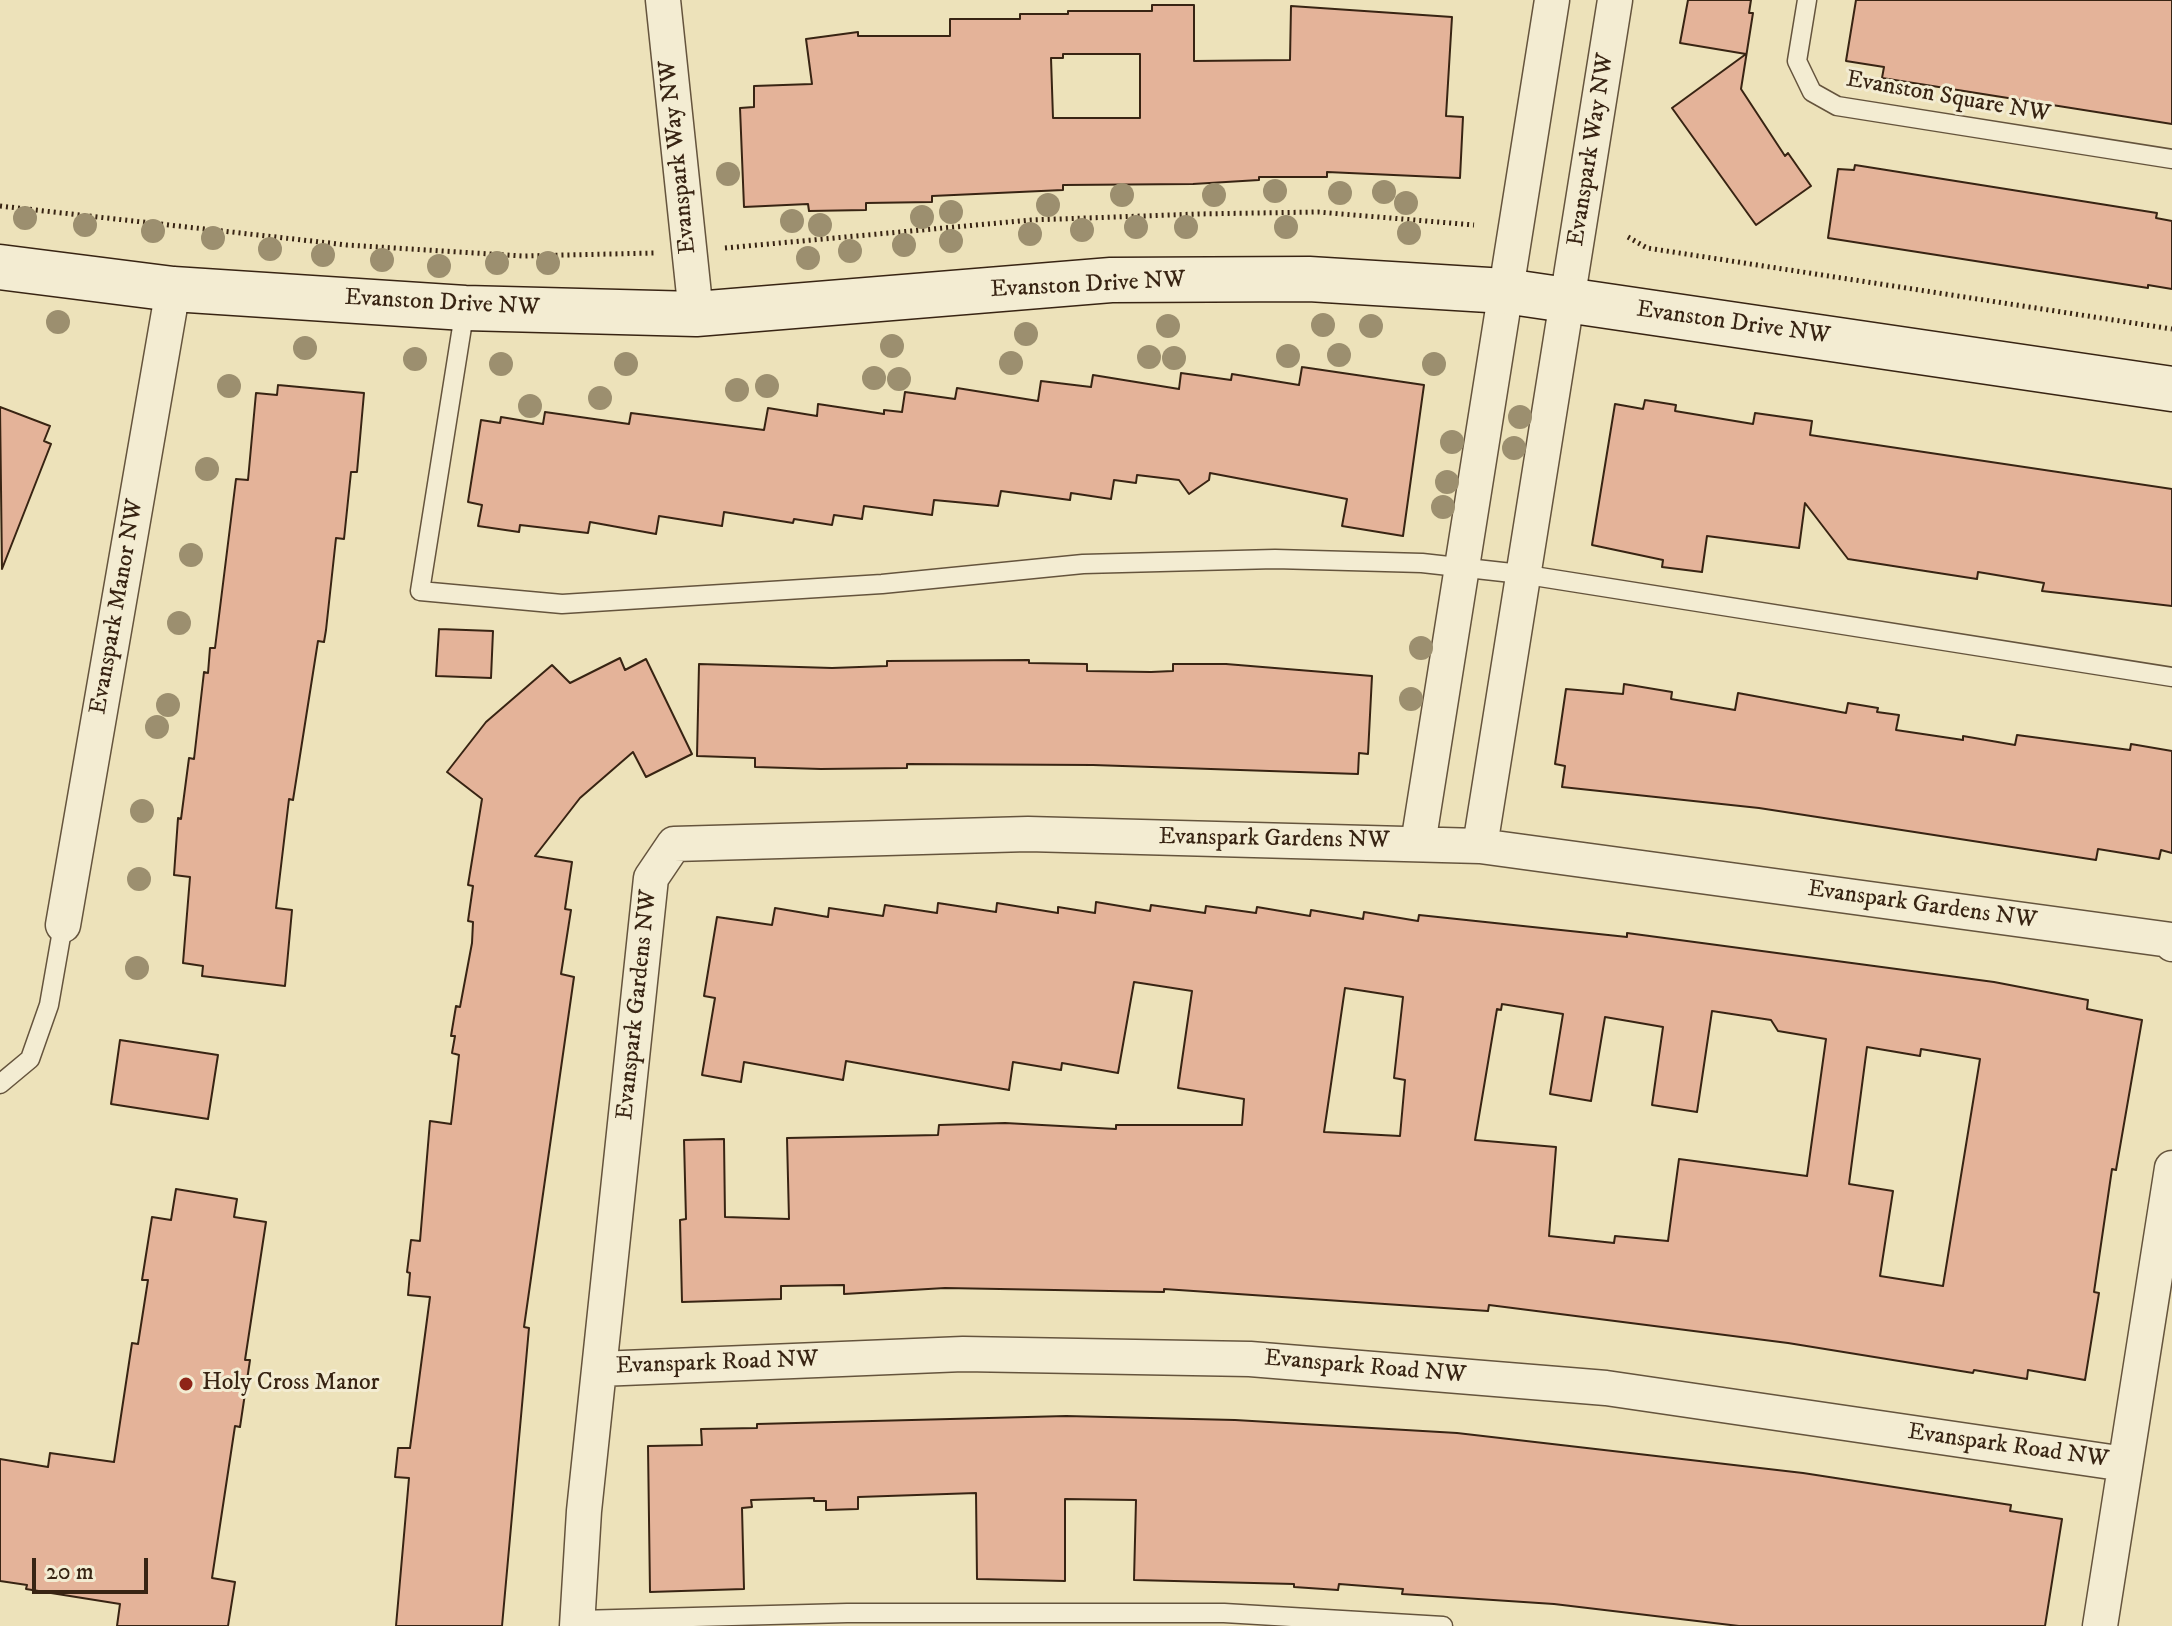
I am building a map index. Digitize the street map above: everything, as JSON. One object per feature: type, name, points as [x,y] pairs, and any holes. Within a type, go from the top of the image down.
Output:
[{"type":"street","name":"Evanspark Way NW","points":[[663,0],[696,314]]},
{"type":"street","points":[[1505,291],[1552,0]]},
{"type":"street","name":"Evanspark Way NW","points":[[1570,300],[1615,0]]},
{"type":"street","name":"Evanston Drive NW","points":[[0,267],[173,289],[465,308],[696,314],[1111,280],[1309,279],[1505,291],[2172,389]]},
{"type":"street","name":"Evanspark Manor NW","points":[[63,925],[173,289]]},
{"type":"street","name":"Evanspark Gardens NW","points":[[1418,844],[1505,291]]},
{"type":"street","points":[[1480,846],[1521,574],[1570,300]]},
{"type":"street","name":"Evanspark Gardens NW","points":[[577,1623],[599,1369],[651,878],[674,844],[1028,834],[1480,846],[2170,940],[2172,944]]},
{"type":"street","points":[[2100,1626],[2172,1168]]},
{"type":"street","name":"Evanspark Road NW","points":[[599,1369],[963,1354],[1250,1359],[1606,1388],[2125,1464]]},
{"type":"lane","name":"Evanston Square NW","points":[[1807,0],[1797,61],[1812,92],[1837,106],[2172,159]]},
{"type":"lane","points":[[465,308],[420,591],[562,604],[882,584],[1083,564],[1275,559],[1461,565],[2172,677]]},
{"type":"lane","points":[[0,1084],[30,1059],[49,1005],[63,925]]},
{"type":"lane","points":[[577,1623],[847,1613],[1224,1613],[1443,1626]]},
{"type":"path","points":[[0,206],[347,245],[522,256],[689,251],[1031,220],[1183,214],[1318,212],[1474,225]]},
{"type":"path","points":[[1628,237],[1647,248],[2172,329]]},
{"type":"building","points":[[1688,0],[1751,0],[1749,13],[1753,13],[1741,89],[1785,156],[1788,153],[1811,186],[1756,225],[1672,108],[1746,54],[1680,43]]},
{"type":"building","points":[[1856,0],[2172,0],[2172,124],[1882,78],[1884,67],[1846,61]]},
{"type":"building","points":[[1152,5],[1194,5],[1194,61],[1290,60],[1291,6],[1452,17],[1446,116],[1463,117],[1460,178],[1327,172],[1327,177],[1259,177],[1259,180],[1193,184],[1063,185],[1063,190],[932,196],[932,202],[866,203],[866,210],[809,211],[808,204],[744,207],[740,108],[754,107],[754,86],[812,84],[806,39],[858,32],[858,36],[950,36],[950,19],[1020,19],[1020,14],[1068,14],[1068,11],[1152,11]],"holes":[[[1063,54],[1140,54],[1140,118],[1053,118],[1051,58],[1063,58]]]},
{"type":"building","points":[[1855,165],[2157,213],[2156,218],[2172,221],[2172,289],[2148,285],[2148,288],[1828,238],[1838,169],[1854,170]]},
{"type":"building","points":[[1302,367],[1424,385],[1403,536],[1342,526],[1347,499],[1210,473],[1209,480],[1189,494],[1179,480],[1137,475],[1136,483],[1114,480],[1111,499],[1071,493],[1070,500],[1001,491],[998,506],[934,500],[932,515],[864,506],[862,519],[834,515],[832,525],[794,519],[793,523],[724,512],[722,526],[659,516],[656,534],[590,522],[588,533],[520,525],[519,532],[478,526],[482,505],[468,502],[481,420],[500,423],[501,417],[543,424],[545,412],[629,424],[631,413],[764,430],[768,408],[817,416],[818,404],[884,414],[884,410],[902,412],[905,392],[955,399],[957,388],[1038,401],[1041,381],[1091,387],[1093,375],[1179,389],[1181,373],[1231,380],[1232,374],[1299,385]]},
{"type":"building","points":[[278,385],[364,393],[357,472],[351,472],[344,539],[336,538],[324,642],[318,641],[293,800],[289,799],[276,908],[292,910],[285,986],[202,976],[203,966],[183,963],[190,877],[174,875],[178,818],[181,819],[189,758],[194,759],[204,672],[208,673],[210,648],[215,648],[236,479],[248,480],[256,393],[277,395]]},
{"type":"building","points":[[1645,400],[1676,405],[1675,411],[1753,424],[1755,413],[1812,421],[1810,435],[2172,489],[2172,606],[2042,591],[2044,583],[1978,572],[1977,579],[1848,559],[1805,503],[1799,548],[1707,536],[1702,572],[1662,567],[1663,560],[1592,545],[1615,404],[1643,409]]},
{"type":"building","points":[[0,407],[50,426],[44,441],[51,444],[2,569]]},
{"type":"building","points":[[439,629],[493,631],[491,678],[436,676]]},
{"type":"building","points":[[620,658],[625,670],[646,659],[692,754],[646,777],[633,752],[580,798],[535,856],[572,862],[565,909],[571,910],[561,974],[574,977],[524,1327],[529,1328],[502,1626],[396,1626],[409,1478],[395,1477],[398,1448],[410,1448],[430,1297],[408,1295],[410,1273],[407,1272],[411,1240],[420,1241],[430,1121],[451,1124],[459,1055],[452,1053],[455,1036],[451,1036],[472,943],[473,922],[468,921],[473,886],[468,885],[482,799],[447,772],[486,722],[552,665],[570,683]]},
{"type":"building","points":[[1029,660],[1029,663],[1087,664],[1087,671],[1173,671],[1173,664],[1226,664],[1372,676],[1368,754],[1359,753],[1358,774],[1093,765],[907,764],[907,768],[821,769],[755,767],[755,758],[697,756],[699,664],[832,668],[887,666],[887,661]]},
{"type":"building","points":[[1624,684],[1672,692],[1671,699],[1735,710],[1738,693],[1846,713],[1848,703],[1899,715],[1896,730],[1963,740],[1963,736],[2015,745],[2017,735],[2130,750],[2131,744],[2172,751],[2172,853],[2161,850],[2159,859],[2098,849],[2096,860],[1759,808],[1562,787],[1565,766],[1555,764],[1566,689],[1623,694]]},
{"type":"building","points":[[1096,902],[1150,911],[1151,905],[1205,913],[1206,906],[1256,913],[1257,907],[1310,916],[1311,910],[1363,919],[1364,912],[1418,921],[1419,915],[1627,937],[1627,933],[1994,982],[2088,1000],[2087,1009],[2142,1020],[2116,1170],[2112,1169],[2094,1292],[2099,1293],[2085,1380],[2028,1370],[2027,1379],[1974,1370],[1973,1373],[1788,1343],[1489,1305],[1488,1311],[1164,1289],[1164,1292],[945,1288],[844,1294],[844,1285],[781,1286],[781,1299],[682,1302],[680,1220],[686,1219],[684,1140],[724,1139],[725,1217],[789,1219],[787,1138],[938,1135],[939,1125],[1005,1123],[1116,1129],[1116,1125],[1242,1125],[1244,1099],[1178,1088],[1192,991],[1134,982],[1118,1073],[1062,1063],[1061,1070],[1013,1062],[1009,1090],[846,1061],[843,1080],[744,1062],[741,1082],[702,1075],[715,998],[704,996],[717,917],[772,925],[775,908],[828,917],[829,908],[883,916],[885,905],[937,913],[938,903],[996,912],[997,903],[1058,913],[1058,907],[1095,913]],"holes":[[[1345,988],[1403,997],[1394,1078],[1405,1080],[1400,1136],[1324,1132]],[[1502,1004],[1563,1014],[1550,1094],[1591,1101],[1605,1017],[1663,1027],[1652,1105],[1697,1112],[1712,1011],[1771,1020],[1778,1031],[1826,1039],[1807,1176],[1679,1159],[1668,1241],[1615,1236],[1614,1243],[1549,1236],[1556,1147],[1475,1140],[1497,1009],[1501,1010]],[[1867,1047],[1920,1056],[1921,1049],[1980,1059],[1943,1286],[1880,1276],[1893,1191],[1849,1184]]]},
{"type":"building","points":[[120,1040],[218,1055],[208,1119],[111,1104]]},
{"type":"building","name":"Holy Cross Manor","points":[[176,1189],[237,1199],[234,1217],[266,1222],[245,1360],[250,1360],[240,1427],[235,1426],[212,1578],[235,1582],[228,1626],[117,1626],[120,1604],[26,1589],[27,1585],[0,1581],[0,1459],[48,1467],[50,1453],[114,1462],[132,1343],[138,1344],[148,1280],[142,1280],[152,1217],[171,1220]]},
{"type":"building","points":[[1066,1416],[1235,1420],[1457,1433],[1803,1473],[2011,1505],[2010,1511],[2062,1519],[2045,1626],[1739,1626],[1554,1604],[1402,1594],[1403,1589],[1339,1584],[1338,1590],[1294,1587],[1294,1584],[1134,1580],[1136,1500],[1065,1499],[1065,1581],[977,1579],[976,1493],[858,1497],[858,1509],[826,1510],[826,1501],[814,1501],[814,1498],[751,1500],[752,1507],[742,1508],[744,1589],[650,1592],[648,1446],[702,1445],[701,1429],[757,1428],[757,1424]]},
{"type":"place","name":"Holy Cross Manor","points":[[186,1384]]}]
